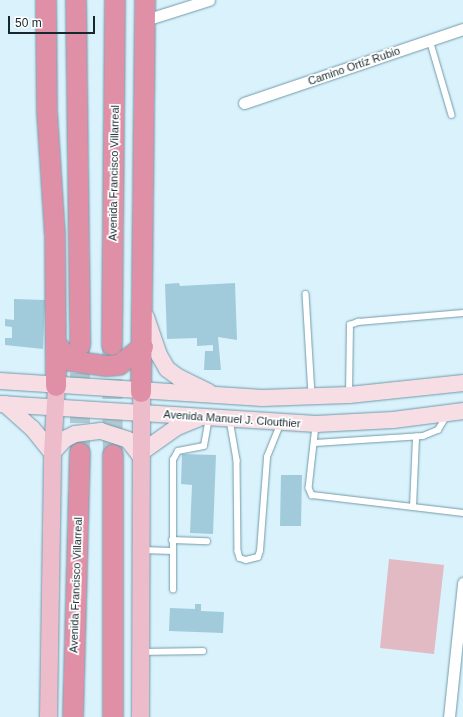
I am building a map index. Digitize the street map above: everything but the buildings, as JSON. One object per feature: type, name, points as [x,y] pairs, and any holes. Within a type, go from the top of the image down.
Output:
[{"type":"highway","points":[[46,0],[45,33],[50,170],[55,236],[57,345],[56,386]]},
{"type":"highway","points":[[76,0],[80,345]]},
{"type":"highway","name":"Avenida Francisco Villarreal","points":[[112,345],[115,0]]},
{"type":"highway","points":[[141,392],[146,172],[146,0]]},
{"type":"highway","points":[[57,345],[71,360],[107,366],[119,365],[143,347]]},
{"type":"highway","name":"Avenida Francisco Villarreal","points":[[72,714],[80,453]]},
{"type":"highway","points":[[113,455],[113,717]]},
{"type":"main road","points":[[144,312],[159,355],[168,369],[178,377],[218,396]]},
{"type":"main road","name":"Avenida Manuel J. Clouthier","points":[[0,381],[141,392],[218,396],[312,397],[463,384]]},
{"type":"main road","points":[[48,717],[52,453],[56,386]]},
{"type":"main road","points":[[140,717],[139,454],[141,392]]},
{"type":"main road","points":[[3,404],[32,428],[52,453]]},
{"type":"main road","name":"Avenida Manuel J. Clouthier","points":[[3,404],[230,420],[316,424],[393,420],[456,412]]},
{"type":"main road","points":[[139,454],[177,427],[205,418]]},
{"type":"main road","points":[[52,453],[65,439],[75,434],[101,431],[128,440],[139,454]]},
{"type":"street","points":[[145,29],[209,0]]},
{"type":"street","name":"Camino Ortíz Rubio","points":[[244,103],[463,29]]},
{"type":"street","points":[[449,717],[463,583]]},
{"type":"lane","points":[[430,40],[452,115]]},
{"type":"lane","points":[[306,294],[312,397]]},
{"type":"lane","points":[[349,395],[348,361],[350,325],[358,322],[463,312]]},
{"type":"lane","points":[[315,443],[416,437],[438,430],[456,412]]},
{"type":"lane","points":[[174,590],[172,540],[174,455],[178,451],[204,446],[205,418]]},
{"type":"lane","points":[[230,420],[237,460],[238,551],[240,558],[246,560],[258,557],[260,551],[267,457],[282,422]]},
{"type":"lane","points":[[316,424],[309,488],[312,496],[463,513]]},
{"type":"lane","points":[[413,507],[416,437]]},
{"type":"lane","points":[[172,540],[207,541]]},
{"type":"lane","points":[[140,550],[172,551]]},
{"type":"lane","points":[[140,652],[203,651]]},
{"type":"shaded area","points":[[389,559],[444,565],[434,654],[380,648]]},
{"type":"tunnel","points":[[80,345],[80,453]]},
{"type":"tunnel","points":[[112,349],[113,455]]}]
